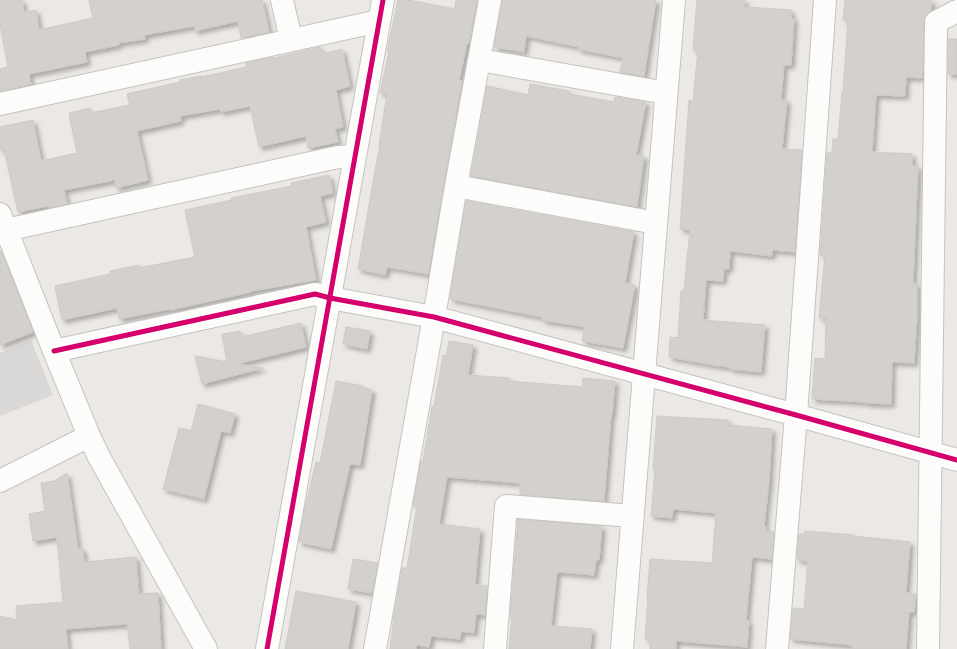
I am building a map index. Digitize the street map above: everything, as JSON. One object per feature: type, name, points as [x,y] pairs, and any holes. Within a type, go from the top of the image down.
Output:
[{"type":"street","points":[[282,0],[291,40]]},
{"type":"street","points":[[267,649],[383,0]]},
{"type":"street","points":[[375,649],[490,0]]},
{"type":"street","points":[[622,649],[674,0]]},
{"type":"street","points":[[777,649],[796,415],[825,0]]},
{"type":"street","points":[[928,649],[936,22],[957,11]]},
{"type":"street","points":[[0,104],[379,21]]},
{"type":"street","points":[[480,60],[666,93]]},
{"type":"street","points":[[206,649],[103,464],[89,436],[3,222],[338,157],[355,156]]},
{"type":"street","points":[[456,186],[656,223]]},
{"type":"street","points":[[54,351],[315,294],[434,317],[957,460]]},
{"type":"street","points":[[0,481],[89,436]]},
{"type":"street","points":[[495,649],[506,506],[632,516]]},
{"type":"shaded area","points":[[31,340],[53,395],[0,416],[0,353]]},
{"type":"building","points":[[0,0],[22,0],[24,12],[36,10],[39,30],[93,18],[89,0],[262,0],[269,32],[241,38],[238,21],[195,31],[194,26],[144,35],[145,39],[118,43],[119,45],[85,52],[87,62],[29,74],[31,84],[0,91],[0,69],[8,67],[0,24]]},
{"type":"building","points":[[398,0],[408,0],[455,9],[456,0],[477,0],[469,43],[467,43],[459,80],[462,81],[428,274],[387,267],[385,275],[358,269],[380,145],[387,94],[380,93]]},
{"type":"building","points":[[502,0],[656,0],[644,76],[620,72],[623,58],[526,36],[524,52],[494,47]]},
{"type":"building","points":[[697,0],[745,0],[744,7],[791,10],[791,18],[794,19],[791,65],[784,65],[781,100],[787,100],[782,149],[802,150],[795,252],[772,250],[772,256],[730,251],[729,269],[724,269],[723,281],[706,280],[703,320],[765,325],[761,372],[730,369],[730,367],[669,357],[670,337],[678,338],[681,291],[684,291],[690,230],[680,229],[689,100],[693,101],[698,50],[693,50]]},
{"type":"building","points":[[845,0],[932,0],[931,10],[926,15],[924,22],[922,78],[906,77],[905,96],[876,95],[872,152],[912,154],[912,166],[918,166],[913,283],[917,284],[917,318],[914,363],[892,362],[891,404],[812,399],[815,358],[825,359],[826,318],[819,318],[825,256],[820,255],[827,153],[832,153],[833,139],[838,139],[843,92],[848,20],[843,20]]},
{"type":"building","points":[[948,39],[957,39],[957,74],[948,74]]},
{"type":"building","points":[[320,47],[322,54],[342,49],[350,86],[336,90],[343,127],[335,129],[338,142],[308,148],[306,136],[259,147],[250,106],[221,112],[220,109],[180,116],[181,121],[137,131],[148,180],[116,188],[115,180],[64,190],[67,204],[48,208],[47,206],[18,212],[4,149],[0,150],[0,127],[33,120],[41,161],[77,153],[69,113],[90,108],[91,113],[130,105],[127,94],[180,82],[180,80],[202,77],[246,67],[246,63]]},
{"type":"building","points":[[530,84],[569,91],[569,94],[614,102],[615,97],[646,102],[636,155],[644,156],[637,207],[471,176],[487,86],[528,95]]},
{"type":"building","points":[[329,175],[333,193],[320,196],[326,222],[306,227],[316,280],[251,291],[170,310],[119,319],[117,308],[62,320],[55,286],[110,274],[110,271],[139,265],[139,268],[195,257],[185,210],[232,200],[231,198],[292,186],[291,183]]},
{"type":"building","points":[[466,201],[634,232],[625,283],[635,285],[623,348],[582,341],[585,327],[542,320],[542,317],[450,299]]},
{"type":"building","points":[[1,250],[33,332],[0,345],[0,251]]},
{"type":"building","points":[[301,323],[306,347],[237,364],[263,368],[202,384],[195,356],[227,362],[222,334],[240,331],[241,337]]},
{"type":"building","points":[[346,327],[370,331],[367,349],[343,344]]},
{"type":"building","points":[[449,341],[473,345],[468,375],[509,378],[508,381],[582,387],[583,378],[615,381],[604,501],[520,495],[520,483],[447,477],[439,524],[480,529],[475,585],[487,586],[485,615],[476,614],[474,633],[461,631],[460,639],[431,636],[429,647],[416,645],[416,649],[390,649],[402,568],[407,568],[417,506],[413,506],[421,461],[423,461],[432,406],[434,406],[443,355],[446,356]]},
{"type":"building","points":[[336,381],[363,386],[363,388],[372,390],[360,465],[350,464],[331,549],[299,542],[316,462],[320,463]]},
{"type":"building","points":[[198,404],[235,414],[230,433],[221,431],[204,499],[163,489],[179,428],[191,431]]},
{"type":"building","points":[[657,416],[728,420],[728,425],[772,429],[769,482],[764,527],[766,527],[766,532],[774,532],[772,559],[752,557],[746,621],[749,621],[747,647],[676,641],[676,649],[650,649],[650,639],[645,639],[650,559],[712,563],[716,513],[673,509],[672,518],[651,516],[655,470],[653,470]]},
{"type":"building","points":[[67,473],[78,549],[83,549],[84,562],[136,557],[139,594],[158,593],[161,649],[130,649],[127,624],[66,629],[68,649],[0,649],[0,616],[17,620],[16,606],[63,602],[57,537],[33,541],[29,514],[45,511],[41,483],[54,481]]},
{"type":"building","points":[[518,519],[602,526],[599,560],[596,560],[594,575],[557,572],[551,626],[592,629],[590,649],[509,649],[512,617],[510,617]]},
{"type":"building","points":[[805,531],[910,542],[906,593],[916,594],[914,612],[909,612],[906,649],[852,649],[852,645],[790,639],[793,608],[804,609],[808,561],[797,560],[799,534],[805,534]]},
{"type":"building","points":[[353,559],[378,563],[372,593],[348,589]]},
{"type":"building","points":[[296,591],[356,602],[348,649],[285,649]]},
{"type":"cycle path","points":[[267,649],[383,0]]},
{"type":"cycle path","points":[[54,351],[315,294],[434,317],[957,460]]}]
